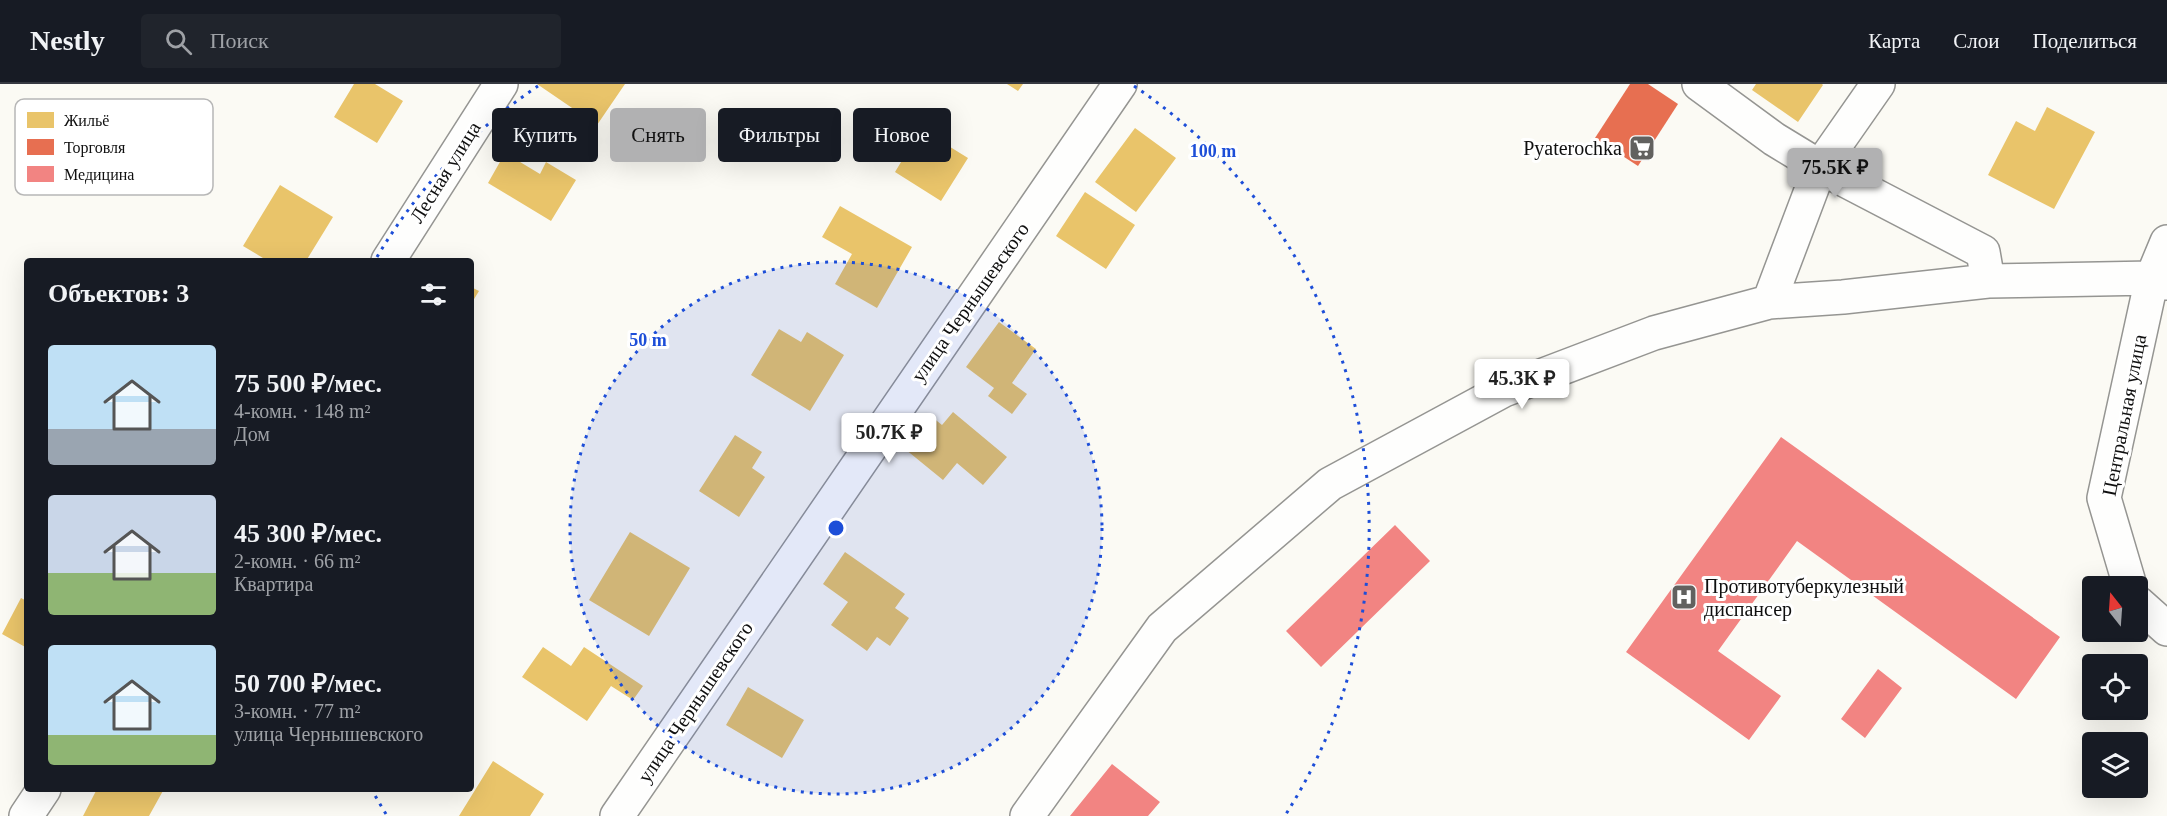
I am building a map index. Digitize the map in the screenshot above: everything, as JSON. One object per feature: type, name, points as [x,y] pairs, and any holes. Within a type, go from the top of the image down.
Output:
[{"type":"street","name":"Лесная улица","points":[[390,258],[501,84]]},
{"type":"street","name":"улица Чернышевского","points":[[617,816],[1120,84]]},
{"type":"street","points":[[1699,84],[1774,139],[1820,167],[1983,252],[1988,281]]},
{"type":"street","points":[[1769,302],[1820,167],[1878,84]]},
{"type":"street","name":"Центральная улица","points":[[2127,576],[2104,498],[2160,280],[2167,242]]},
{"type":"street","points":[[1027,816],[1162,628],[1330,484],[1504,390],[1654,333],[1769,302],[1843,297],[1988,281],[2160,280]]},
{"type":"street","points":[[2148,612],[2167,629]]},
{"type":"street","points":[[26,816],[42,792]]},
{"type":"building: Жильё","points":[[354,84],[375,84],[403,101],[377,143],[334,117]]},
{"type":"building: Жильё","points":[[537,84],[625,84],[598,124],[598,108],[572,108]]},
{"type":"building: Жильё","points":[[1007,84],[1023,84],[1018,91]]},
{"type":"building: Жильё","points":[[1756,84],[1823,85],[1798,122],[1752,90]]},
{"type":"building: Жильё","points":[[2047,107],[2095,132],[2054,209],[1988,175],[2016,121],[2035,131]]},
{"type":"building: Жильё","points":[[1135,128],[1176,158],[1136,212],[1095,182]]},
{"type":"building: Жильё","points":[[951,148],[968,158],[941,201],[895,172],[901,162],[951,162]]},
{"type":"building: Жильё","points":[[500,162],[520,162],[540,174],[546,162],[576,180],[551,221],[488,183]]},
{"type":"building: Жильё","points":[[280,185],[333,217],[308,258],[263,258],[243,246]]},
{"type":"building: Жильё","points":[[1085,192],[1135,225],[1106,269],[1056,236]]},
{"type":"building: Жильё","points":[[840,206],[912,247],[877,308],[835,284],[852,254],[822,237]]},
{"type":"building: Жильё","points":[[474,288],[479,291],[474,299]]},
{"type":"building: Жильё","points":[[999,322],[1036,349],[1012,383],[1027,394],[1012,414],[988,396],[994,388],[966,367]]},
{"type":"building: Жильё","points":[[779,329],[801,342],[807,332],[844,355],[810,411],[751,375]]},
{"type":"building: Жильё","points":[[953,412],[1007,457],[983,485],[957,463],[943,480],[905,449],[932,417],[942,425]]},
{"type":"building: Жильё","points":[[735,435],[762,452],[752,468],[765,477],[739,517],[699,491]]},
{"type":"building: Жильё","points":[[630,532],[690,568],[649,636],[589,600]]},
{"type":"building: Жильё","points":[[845,552],[905,594],[895,608],[909,618],[890,646],[877,637],[867,651],[831,625],[848,602],[823,584]]},
{"type":"building: Жильё","points":[[21,598],[24,600],[24,646],[2,634]]},
{"type":"building: Жильё","points":[[543,647],[571,666],[584,647],[643,686],[633,700],[611,686],[587,721],[522,677]]},
{"type":"building: Жильё","points":[[748,687],[804,720],[782,758],[726,725]]},
{"type":"building: Жильё","points":[[493,761],[544,794],[530,816],[459,816]]},
{"type":"building: Жильё","points":[[95,792],[162,792],[149,816],[83,816]]},
{"type":"building: Торговля","points":[[1630,84],[1648,84],[1678,104],[1638,166],[1595,138]]},
{"type":"building: Медицина","points":[[1781,437],[2060,637],[2016,699],[1797,541],[1718,651],[1781,696],[1749,740],[1626,652]]},
{"type":"building: Медицина","points":[[1395,525],[1430,561],[1321,667],[1286,631]]},
{"type":"building: Медицина","points":[[1878,669],[1902,688],[1865,738],[1841,719]]},
{"type":"building: Медицина","points":[[1112,764],[1160,802],[1148,816],[1070,816]]},
{"type":"place","name":"Pyaterochka","points":[[1642,148]]},
{"type":"place","name":"Противотуберкулезный диспансер","points":[[1684,597]]}]
